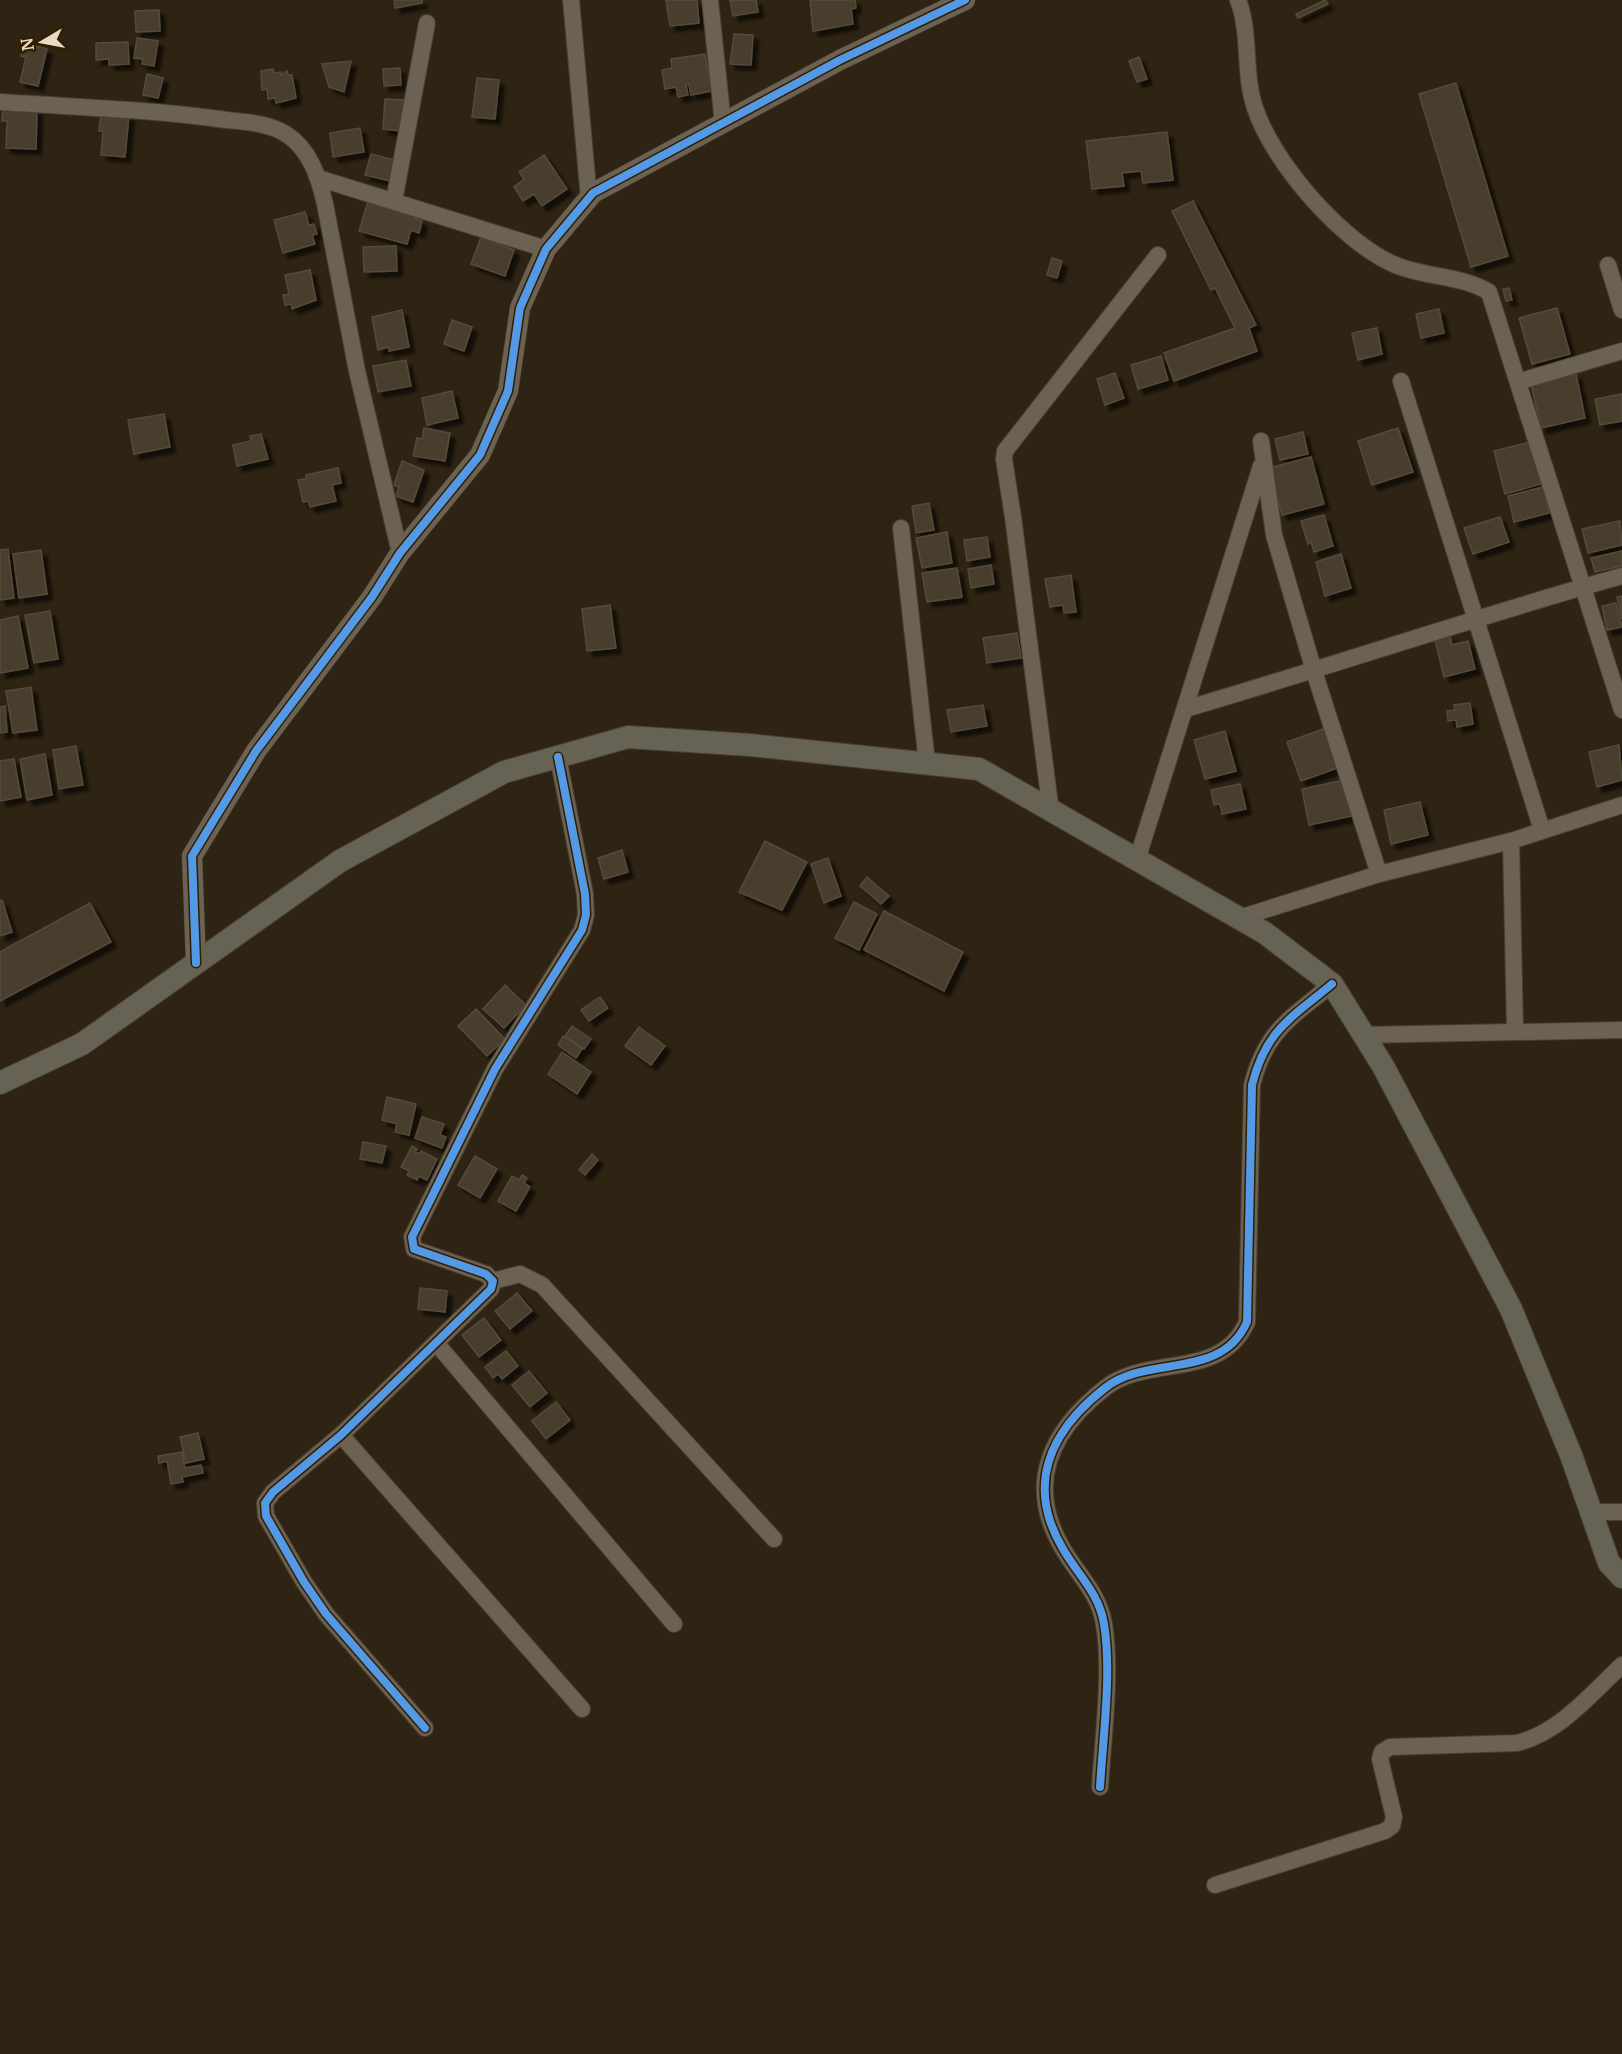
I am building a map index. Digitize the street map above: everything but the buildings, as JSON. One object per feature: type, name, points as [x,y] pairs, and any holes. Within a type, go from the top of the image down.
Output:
[{"type":"main road","points":[[0,1083],[82,1044],[340,861],[504,772],[628,737],[750,745],[980,769],[1051,812],[1265,933],[1332,984],[1383,1066],[1511,1309],[1571,1455],[1609,1563],[1622,1576]]},
{"type":"street","points":[[571,0],[589,199]]},
{"type":"street","points":[[710,0],[723,124]]},
{"type":"street","points":[[196,963],[192,856],[256,751],[372,597],[400,553],[480,455],[508,391],[520,308],[546,249],[593,193],[840,60],[965,0]]},
{"type":"street","points":[[1238,0],[1255,108],[1272,143],[1304,190],[1345,235],[1397,266],[1471,281],[1489,292],[1622,710]]},
{"type":"street","points":[[394,201],[427,23]]},
{"type":"street","points":[[0,102],[163,112],[266,126],[285,134],[299,145],[318,178],[357,371],[400,553]]},
{"type":"street","points":[[318,178],[546,249]]},
{"type":"street","points":[[1051,812],[1004,459],[1005,451],[1158,255]]},
{"type":"street","points":[[1608,265],[1622,310]]},
{"type":"street","points":[[1518,382],[1622,351]]},
{"type":"street","points":[[1401,381],[1542,830]]},
{"type":"street","points":[[1261,441],[1274,535],[1314,671],[1379,874]]},
{"type":"street","points":[[1137,860],[1264,459]]},
{"type":"street","points":[[901,528],[927,763]]},
{"type":"street","points":[[1185,709],[1314,671],[1474,618],[1622,576]]},
{"type":"street","points":[[493,1281],[486,1274],[414,1248],[412,1238],[495,1069],[582,930],[586,915],[585,894],[558,757]]},
{"type":"street","points":[[1239,918],[1379,874],[1511,841],[1622,805]]},
{"type":"street","points":[[1511,841],[1515,1031]]},
{"type":"street","points":[[1100,1787],[1107,1648],[1104,1622],[1096,1597],[1063,1551],[1051,1527],[1044,1505],[1044,1484],[1050,1455],[1060,1436],[1073,1420],[1093,1397],[1112,1382],[1135,1373],[1198,1362],[1233,1344],[1242,1334],[1247,1322],[1252,1085],[1256,1067],[1273,1034],[1332,984]]},
{"type":"street","points":[[1363,1035],[1622,1030]]},
{"type":"street","points":[[493,1281],[520,1275],[542,1285],[774,1539]]},
{"type":"street","points":[[425,1728],[326,1614],[304,1582],[266,1516],[265,1503],[273,1492],[341,1435],[437,1344],[491,1289],[493,1281]]},
{"type":"street","points":[[437,1344],[674,1624]]},
{"type":"street","points":[[341,1435],[582,1709]]},
{"type":"street","points":[[1591,1512],[1622,1512]]},
{"type":"street","points":[[1215,1885],[1385,1831],[1392,1826],[1394,1817],[1380,1759],[1382,1752],[1390,1747],[1517,1743],[1536,1739],[1552,1729],[1622,1665]]},
{"type":"cycle path","points":[[196,963],[192,856],[256,751],[372,597],[400,553],[480,455],[508,391],[520,308],[546,249],[593,193],[840,60],[965,0]]},
{"type":"cycle path","points":[[425,1728],[326,1614],[304,1582],[266,1516],[265,1503],[273,1492],[341,1435],[491,1289],[493,1281],[486,1274],[414,1249],[412,1237],[495,1069],[582,930],[586,915],[585,894],[558,757]]},
{"type":"cycle path","points":[[1100,1787],[1107,1683],[1104,1624],[1098,1603],[1063,1549],[1052,1525],[1046,1503],[1045,1481],[1049,1461],[1070,1422],[1105,1388],[1122,1378],[1202,1360],[1220,1352],[1235,1340],[1247,1322],[1252,1085],[1264,1051],[1272,1038],[1292,1017],[1332,984]]}]
